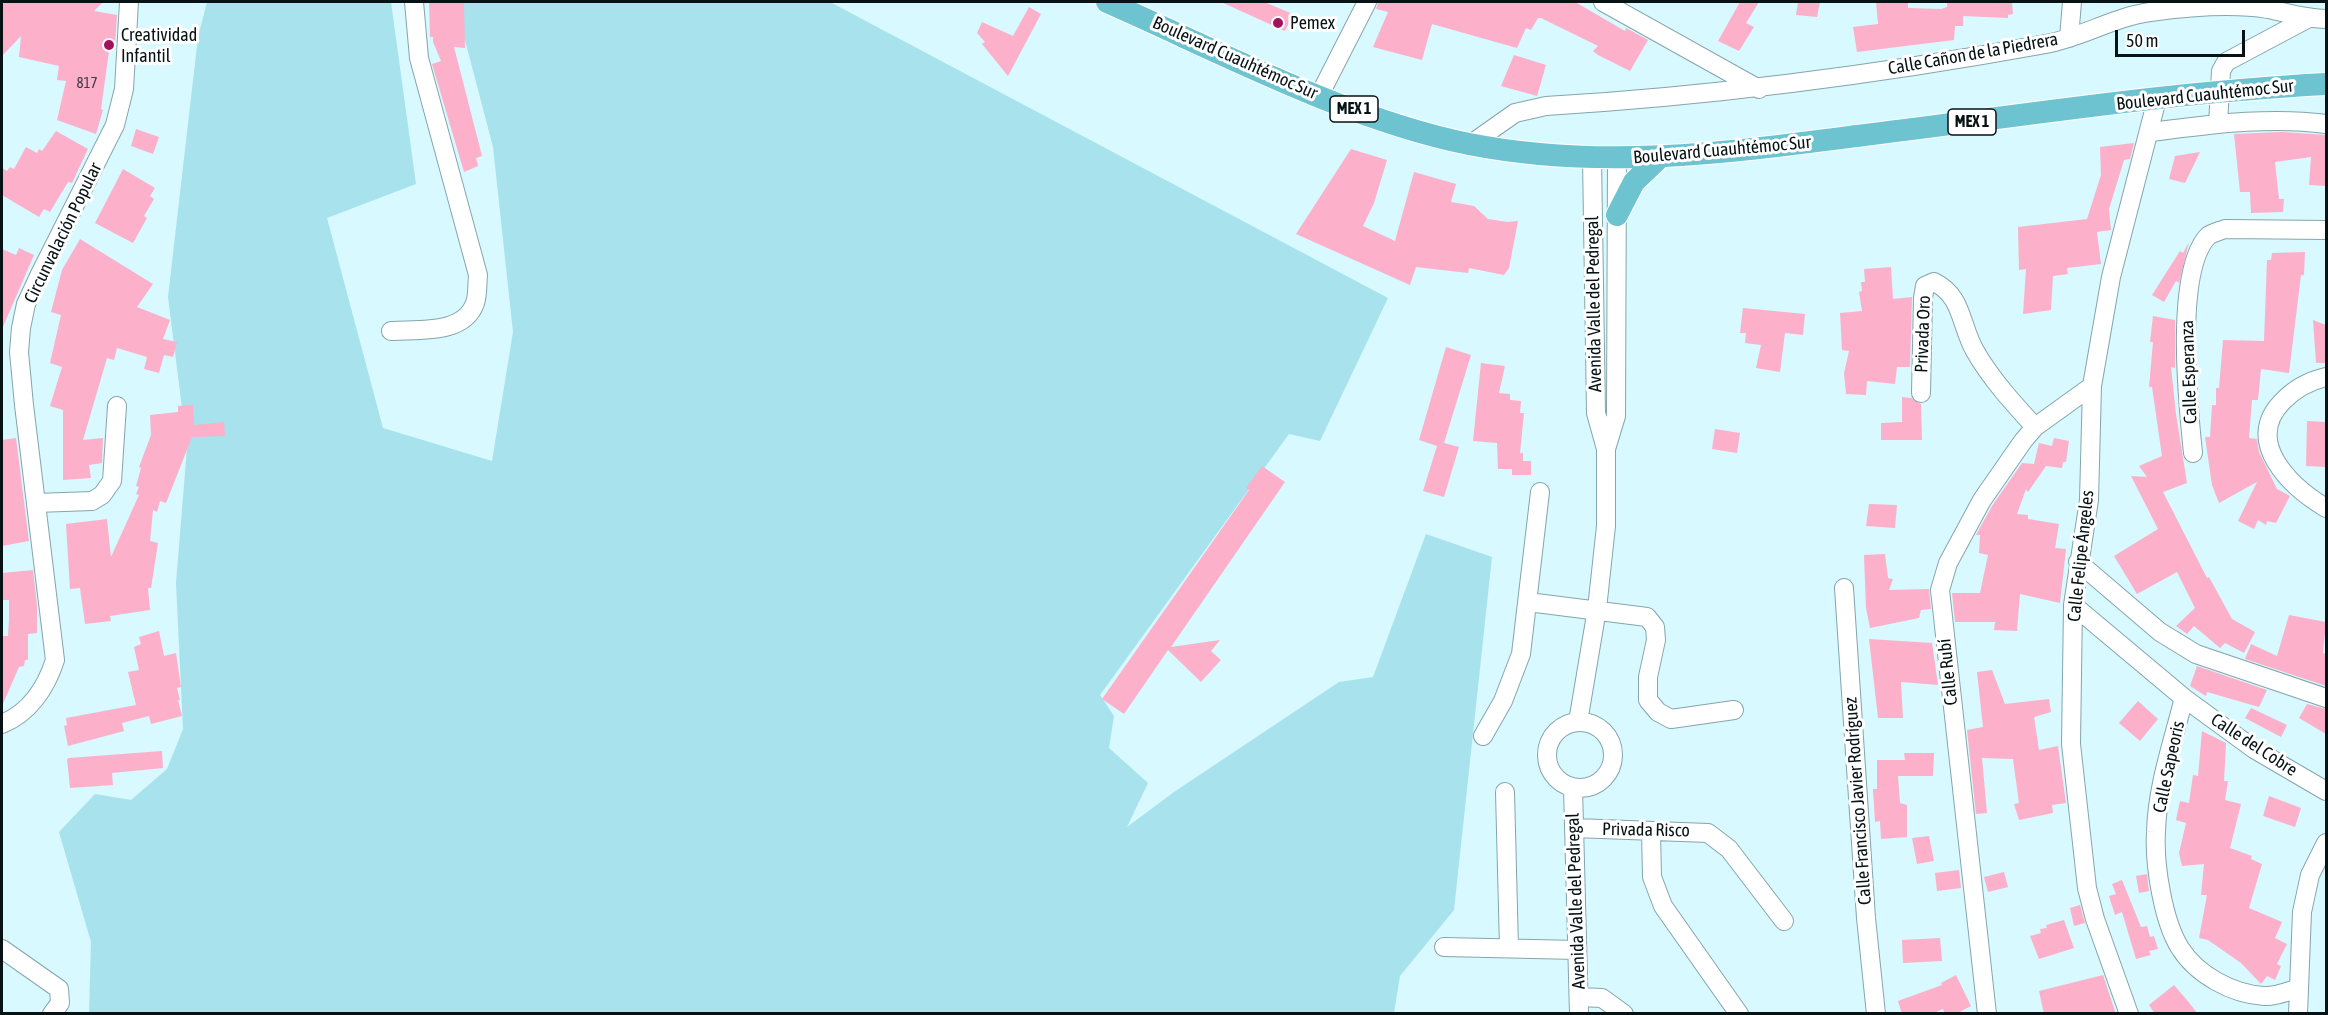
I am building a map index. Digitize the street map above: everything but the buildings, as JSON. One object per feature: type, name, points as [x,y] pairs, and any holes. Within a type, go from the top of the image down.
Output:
[{"type":"main road","name":"Boulevard Cuauhtémoc Sur","points":[[1107,2],[1319,96],[1410,129],[1471,144],[1617,160],[1747,150],[2219,90],[2326,84]]},
{"type":"main road","points":[[1617,215],[1640,175],[1659,158]]},
{"type":"street","name":"Circunvalación Popular","points":[[2,724],[17,718],[40,693],[50,679],[55,660],[19,352],[21,328],[26,304],[115,125],[124,89],[129,2]]},
{"type":"street","points":[[391,331],[436,329],[460,322],[475,304],[478,275],[419,58],[414,2]]},
{"type":"street","points":[[1319,96],[1367,2]]},
{"type":"street","points":[[1603,2],[1759,89]]},
{"type":"street","points":[[2069,38],[2072,2]]},
{"type":"street","name":"Calle Cañon de la Piedrera","points":[[1471,144],[1515,114],[1546,106],[1759,89],[2069,38],[2112,20],[2150,12],[2267,5],[2307,19],[2326,19]]},
{"type":"street","points":[[2218,124],[2221,71],[2231,57],[2307,19]]},
{"type":"street","name":"Calle Felipe Ángeles","points":[[2129,1014],[2095,919],[2087,888],[2071,744],[2073,605],[2089,501],[2092,386],[2111,277],[2157,99]]},
{"type":"street","points":[[2150,132],[2218,124],[2290,120],[2326,124]]},
{"type":"street","name":"Avenida Valle del Pedregal","points":[[1578,722],[1597,609],[1606,526],[1606,448],[1596,413],[1592,158]]},
{"type":"street","name":"Avenida Valle del Pedregal","points":[[1606,448],[1616,416],[1617,160]]},
{"type":"street","name":"Calle Esperanza","points":[[2193,453],[2185,335],[2189,294],[2198,253],[2209,235],[2225,229],[2326,230]]},
{"type":"street","name":"Privada Oro","points":[[1921,393],[1924,286],[1934,282],[1953,295],[1973,349],[1997,385],[2035,427]]},
{"type":"street","points":[[1595,333],[1617,332]]},
{"type":"street","points":[[2326,377],[2294,390],[2277,407],[2267,427],[2268,445],[2274,461],[2289,479],[2326,508]]},
{"type":"street","name":"Calle Rubí","points":[[1987,1014],[1941,590],[1948,563],[1982,500],[2035,427],[2092,386]]},
{"type":"street","points":[[36,503],[92,501],[102,495],[112,481],[117,406]]},
{"type":"street","points":[[1483,736],[1503,701],[1521,654],[1540,492]]},
{"type":"street","points":[[2078,562],[2160,632],[2196,654],[2326,698]]},
{"type":"street","name":"Calle Francisco Javier Rodríguez","points":[[1844,588],[1866,918],[1876,1014]]},
{"type":"street","points":[[1528,602],[1647,617],[1655,627],[1656,640],[1648,677],[1648,700],[1658,712],[1671,719],[1680,719],[1734,710]]},
{"type":"street","name":"Calle del Cobre","points":[[2073,605],[2184,698],[2254,749],[2326,791]]},
{"type":"street","name":"Calle Sapeoris","points":[[2184,698],[2162,783],[2155,833],[2165,911],[2172,929],[2180,948],[2200,971],[2233,991],[2266,996],[2300,988]]},
{"type":"street","points":[[1578,722],[1588,723],[1604,732],[1610,739],[1614,758],[1607,775],[1600,782],[1592,786],[1573,788],[1557,779],[1551,771],[1547,753],[1554,735],[1561,728],[1578,722]]},
{"type":"street","name":"Avenida Valle del Pedregal","points":[[1573,788],[1579,1005]]},
{"type":"street","points":[[1505,792],[1509,948]]},
{"type":"street","name":"Privada Risco","points":[[1575,828],[1651,832],[1690,830],[1708,833],[1729,849],[1784,921]]},
{"type":"street","points":[[1651,832],[1652,877],[1663,906],[1739,1014]]},
{"type":"street","points":[[2298,1014],[2302,912],[2310,875],[2326,843]]},
{"type":"street","points":[[1444,947],[1577,950]]},
{"type":"street","points":[[2,949],[59,989],[60,1003],[52,1014]]},
{"type":"street","points":[[1579,1005],[1602,998],[1624,1014]]},
{"type":"shaded area","points":[[207,2],[391,2],[416,184],[327,218],[383,428],[492,461],[513,332],[493,147],[460,21],[460,2],[830,2],[1388,298],[1320,441],[1289,434],[1100,695],[1114,716],[1109,748],[1148,783],[1127,827],[1174,792],[1339,682],[1373,677],[1426,534],[1492,557],[1454,910],[1400,976],[1394,1013],[89,1013],[91,942],[59,832],[95,794],[131,800],[167,769],[183,729],[176,583],[187,448],[168,297],[198,37]]},
{"type":"place","name":"Pemex","points":[[1278,23]]},
{"type":"place","name":"Creatividad Infantil","points":[[109,45]]}]
